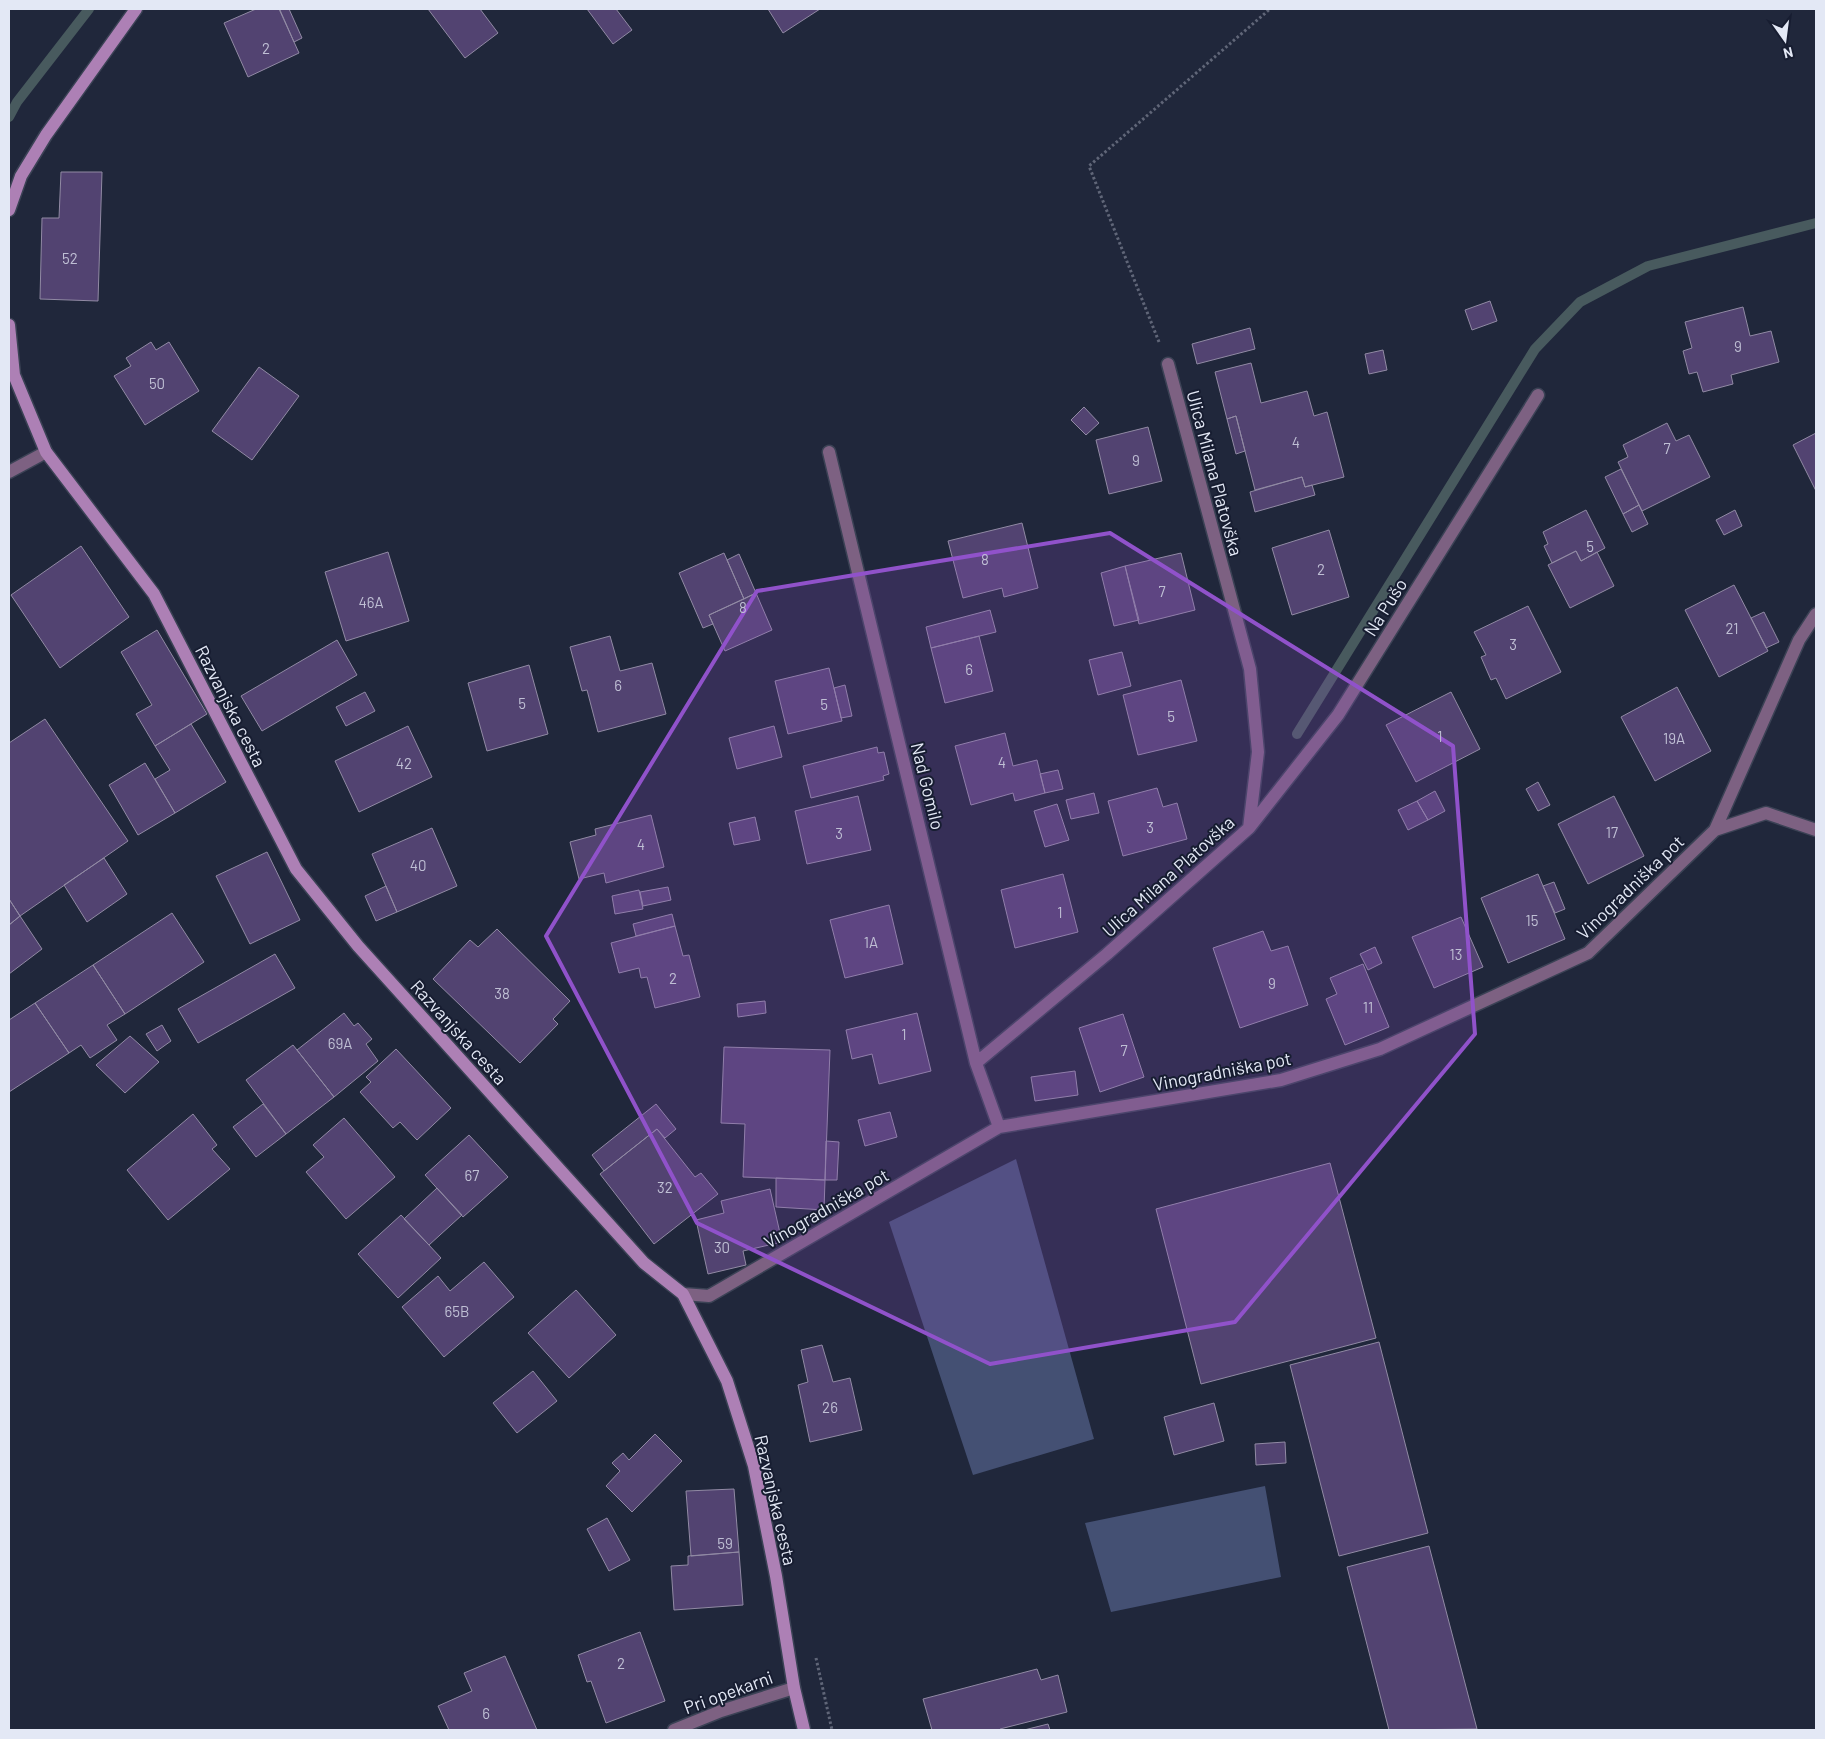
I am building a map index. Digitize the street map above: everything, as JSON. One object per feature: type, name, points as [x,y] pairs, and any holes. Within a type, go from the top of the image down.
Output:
[{"type":"street","points":[[9,210],[21,176],[41,143],[136,9]]},
{"type":"street","name":"Razvanjska cesta","points":[[9,325],[11,374],[46,452],[154,594],[296,869],[358,946],[644,1263],[683,1294],[727,1381],[754,1466],[776,1576],[794,1688],[804,1730]]},
{"type":"street","name":"Ulica Milana Platovška","points":[[976,1063],[1107,954],[1249,828],[1258,752],[1250,670],[1168,364]]},
{"type":"street","name":"Na Pušo","points":[[1249,828],[1338,715],[1538,395]]},
{"type":"street","points":[[9,472],[46,452]]},
{"type":"street","name":"Nad Gomilo","points":[[829,452],[976,1063],[999,1126]]},
{"type":"street","name":"Vinogradniška pot","points":[[683,1294],[708,1296],[999,1126],[1281,1080],[1380,1049],[1588,953],[1714,830],[1798,640],[1816,614]]},
{"type":"street","name":"Vinogradniška pot","points":[[1714,830],[1766,813],[1816,830]]},
{"type":"street","name":"Pri opekarni","points":[[674,1730],[721,1711],[794,1688]]},
{"type":"path","points":[[1168,364],[1090,166],[1270,9]]},
{"type":"highlighted area","points":[[1110,533],[1453,746],[1475,1034],[1235,1322],[990,1364],[697,1223],[546,936],[757,591]]},
{"type":"shaded area","points":[[1016,1159],[1094,1439],[973,1475],[889,1222]]},
{"type":"shaded area","points":[[1265,1486],[1281,1577],[1111,1612],[1085,1523]]},
{"type":"building","points":[[256,9],[279,9],[299,53],[248,77],[224,23]]},
{"type":"building","points":[[289,9],[302,38],[294,42],[280,10]]},
{"type":"building","points":[[428,9],[480,9],[498,33],[465,58]]},
{"type":"building","points":[[587,9],[616,9],[632,30],[613,44]]},
{"type":"building","points":[[768,9],[820,9],[783,33]]},
{"type":"building","points":[[61,172],[102,172],[98,301],[40,299],[42,218],[59,218]]},
{"type":"building","points":[[1490,301],[1497,321],[1472,330],[1465,310]]},
{"type":"building","points":[[1743,307],[1750,336],[1771,331],[1779,362],[1731,375],[1733,384],[1703,392],[1697,372],[1689,374],[1683,351],[1692,348],[1685,322]]},
{"type":"building","points":[[1250,328],[1255,349],[1197,364],[1192,344]]},
{"type":"building","points":[[151,342],[156,350],[169,342],[199,391],[145,425],[114,376],[131,366],[126,358]]},
{"type":"building","points":[[1383,350],[1387,370],[1369,374],[1365,354]]},
{"type":"building","points":[[1251,363],[1261,403],[1307,391],[1314,416],[1327,412],[1344,477],[1305,487],[1302,477],[1255,490],[1236,416],[1227,419],[1215,372]]},
{"type":"building","points":[[259,367],[299,396],[252,460],[212,431]]},
{"type":"building","points":[[1084,407],[1099,423],[1086,435],[1071,420]]},
{"type":"building","points":[[1236,416],[1245,451],[1236,454],[1227,419]]},
{"type":"building","points":[[1667,423],[1676,441],[1689,435],[1710,477],[1642,511],[1618,462],[1628,457],[1623,445]]},
{"type":"building","points":[[1148,427],[1162,481],[1109,494],[1096,440]]},
{"type":"building","points":[[1816,433],[1816,491],[1793,445]]},
{"type":"building","points":[[1621,469],[1639,505],[1623,514],[1605,477]]},
{"type":"building","points":[[1302,477],[1305,487],[1312,485],[1315,495],[1255,512],[1250,492]]},
{"type":"building","points":[[1639,505],[1648,524],[1632,532],[1623,514]]},
{"type":"building","points":[[1586,510],[1605,548],[1581,561],[1576,551],[1552,563],[1544,546],[1548,544],[1543,532]]},
{"type":"building","points":[[1735,510],[1742,526],[1724,535],[1716,520]]},
{"type":"building","points":[[1022,523],[1038,588],[1004,597],[1002,588],[963,598],[948,541]]},
{"type":"building","points":[[1329,530],[1349,597],[1292,615],[1272,548]]},
{"type":"building","points":[[81,546],[129,617],[60,668],[11,595]]},
{"type":"building","points":[[1576,551],[1581,561],[1597,552],[1614,586],[1570,608],[1548,565]]},
{"type":"building","points":[[388,552],[409,621],[346,641],[325,572]]},
{"type":"building","points":[[724,553],[744,599],[709,615],[713,624],[703,628],[679,573]]},
{"type":"building","points":[[1181,553],[1195,610],[1139,624],[1125,566]]},
{"type":"building","points":[[739,554],[756,593],[744,599],[727,560]]},
{"type":"building","points":[[1125,566],[1139,620],[1114,626],[1101,573]]},
{"type":"building","points":[[1734,585],[1768,651],[1719,677],[1685,610]]},
{"type":"building","points":[[756,593],[772,630],[725,651],[709,615]]},
{"type":"building","points":[[1528,606],[1561,672],[1506,699],[1496,678],[1491,680],[1481,657],[1486,655],[1474,632]]},
{"type":"building","points":[[990,610],[996,632],[931,648],[926,627]]},
{"type":"building","points":[[1764,612],[1779,642],[1766,648],[1751,618]]},
{"type":"building","points":[[157,630],[207,714],[155,746],[136,714],[152,705],[121,652]]},
{"type":"building","points":[[610,636],[620,671],[652,663],[666,714],[598,732],[587,690],[582,691],[570,647]]},
{"type":"building","points":[[979,636],[993,691],[945,703],[931,648]]},
{"type":"building","points":[[337,640],[357,675],[262,731],[241,696]]},
{"type":"building","points":[[1122,652],[1131,686],[1098,695],[1089,660]]},
{"type":"building","points":[[529,665],[548,734],[487,751],[468,683]]},
{"type":"building","points":[[829,668],[842,721],[788,734],[775,681]]},
{"type":"building","points":[[1181,680],[1197,741],[1138,755],[1123,695]]},
{"type":"building","points":[[845,685],[852,716],[841,718],[834,688]]},
{"type":"building","points":[[1677,687],[1711,751],[1655,781],[1621,717]]},
{"type":"building","points":[[365,692],[375,711],[346,726],[336,707]]},
{"type":"building","points":[[1451,692],[1480,749],[1416,782],[1386,725]]},
{"type":"building","points":[[45,719],[128,841],[20,916],[9,899],[9,743]]},
{"type":"building","points":[[191,724],[226,782],[175,813],[155,779],[170,770],[155,746]]},
{"type":"building","points":[[408,726],[432,777],[359,812],[335,761]]},
{"type":"building","points":[[774,726],[782,757],[737,769],[729,738]]},
{"type":"building","points":[[1005,733],[1013,766],[1037,760],[1045,793],[1015,801],[1013,793],[971,805],[955,746]]},
{"type":"building","points":[[877,747],[878,753],[884,752],[889,774],[883,776],[884,780],[811,798],[803,766]]},
{"type":"building","points":[[145,763],[175,813],[138,835],[109,785]]},
{"type":"building","points":[[1058,770],[1063,789],[1045,793],[1040,774]]},
{"type":"building","points":[[1538,782],[1550,805],[1538,811],[1526,789]]},
{"type":"building","points":[[1157,788],[1163,807],[1177,803],[1187,839],[1123,856],[1108,801]]},
{"type":"building","points":[[1435,791],[1445,811],[1428,820],[1417,801]]},
{"type":"building","points":[[1094,793],[1099,813],[1071,819],[1066,800]]},
{"type":"building","points":[[858,796],[871,850],[807,864],[795,811]]},
{"type":"building","points":[[1614,796],[1644,856],[1588,884],[1558,824]]},
{"type":"building","points":[[1417,801],[1428,820],[1408,830],[1398,810]]},
{"type":"building","points":[[1057,804],[1069,840],[1045,847],[1034,811]]},
{"type":"building","points":[[651,815],[664,867],[606,883],[604,873],[579,879],[570,842],[596,835],[595,829]]},
{"type":"building","points":[[755,817],[760,840],[734,845],[729,823]]},
{"type":"building","points":[[432,828],[457,886],[397,912],[372,854]]},
{"type":"building","points":[[267,852],[300,920],[250,944],[216,876]]},
{"type":"building","points":[[104,858],[127,894],[87,922],[64,885]]},
{"type":"building","points":[[1063,874],[1078,932],[1015,948],[1001,890]]},
{"type":"building","points":[[1538,874],[1565,939],[1508,963],[1481,898]]},
{"type":"building","points":[[1554,882],[1565,909],[1555,913],[1543,886]]},
{"type":"building","points":[[386,886],[397,912],[376,921],[365,896]]},
{"type":"building","points":[[668,887],[671,900],[643,906],[640,892]]},
{"type":"building","points":[[639,890],[643,909],[615,914],[612,896]]},
{"type":"building","points":[[9,899],[20,916],[9,925]]},
{"type":"building","points":[[889,905],[903,964],[845,978],[830,920]]},
{"type":"building","points":[[172,913],[204,962],[125,1014],[93,965]]},
{"type":"building","points":[[672,914],[675,926],[636,936],[633,924]]},
{"type":"building","points":[[20,916],[42,949],[9,974],[9,925]]},
{"type":"building","points":[[1461,917],[1483,967],[1434,988],[1412,937]]},
{"type":"building","points":[[675,926],[683,956],[689,955],[700,997],[655,1008],[647,977],[641,978],[639,968],[619,973],[611,943]]},
{"type":"building","points":[[497,929],[570,1001],[553,1019],[558,1024],[520,1063],[433,979],[470,940],[478,947]]},
{"type":"building","points":[[1263,931],[1271,951],[1288,946],[1308,1005],[1240,1028],[1213,948]]},
{"type":"building","points":[[1375,947],[1382,963],[1368,970],[1360,954]]},
{"type":"building","points":[[275,954],[295,988],[198,1043],[178,1009]]},
{"type":"building","points":[[1363,964],[1389,1027],[1345,1045],[1326,999],[1337,994],[1330,978]]},
{"type":"building","points":[[93,965],[125,1014],[107,1025],[117,1040],[90,1058],[81,1045],[69,1053],[35,1003]]},
{"type":"building","points":[[765,1001],[766,1013],[738,1017],[737,1004]]},
{"type":"building","points":[[35,1003],[69,1053],[9,1092],[9,1020]]},
{"type":"building","points":[[344,1013],[354,1026],[358,1023],[372,1039],[366,1044],[378,1061],[334,1097],[297,1050]]},
{"type":"building","points":[[917,1013],[931,1071],[879,1084],[872,1054],[852,1059],[846,1030]]},
{"type":"building","points":[[1123,1014],[1144,1077],[1100,1092],[1079,1028]]},
{"type":"building","points":[[162,1025],[171,1041],[157,1051],[146,1034]]},
{"type":"building","points":[[130,1036],[159,1062],[125,1093],[96,1065]]},
{"type":"building","points":[[293,1045],[334,1097],[286,1134],[246,1080]]},
{"type":"building","points":[[724,1047],[830,1050],[825,1180],[743,1177],[745,1124],[721,1123]]},
{"type":"building","points":[[396,1049],[451,1108],[417,1140],[400,1122],[393,1128],[360,1092],[371,1082],[366,1077]]},
{"type":"building","points":[[1075,1071],[1078,1095],[1035,1101],[1031,1077]]},
{"type":"building","points":[[263,1104],[286,1134],[256,1157],[233,1127]]},
{"type":"building","points":[[656,1104],[676,1129],[665,1138],[657,1129],[604,1171],[592,1155]]},
{"type":"building","points":[[890,1112],[897,1137],[865,1146],[858,1120]]},
{"type":"building","points":[[193,1114],[217,1145],[212,1149],[230,1169],[168,1220],[127,1170]]},
{"type":"building","points":[[344,1118],[395,1177],[346,1219],[306,1172],[324,1157],[313,1145]]},
{"type":"building","points":[[657,1129],[695,1177],[701,1173],[718,1194],[654,1244],[600,1174]]},
{"type":"building","points":[[469,1135],[508,1177],[463,1217],[425,1175]]},
{"type":"building","points":[[826,1141],[839,1142],[837,1180],[825,1180]]},
{"type":"building","points":[[1330,1163],[1376,1338],[1201,1384],[1156,1209]]},
{"type":"building","points":[[776,1178],[825,1180],[824,1210],[776,1207]]},
{"type":"building","points":[[437,1188],[462,1215],[429,1245],[404,1219]]},
{"type":"building","points":[[770,1189],[782,1242],[743,1251],[746,1265],[708,1274],[696,1220],[724,1213],[721,1201]]},
{"type":"building","points":[[401,1215],[441,1258],[398,1298],[358,1254]]},
{"type":"building","points":[[484,1262],[514,1297],[444,1357],[402,1307],[438,1276],[450,1291]]},
{"type":"building","points":[[576,1290],[616,1335],[569,1378],[528,1333]]},
{"type":"building","points":[[1379,1342],[1428,1533],[1339,1556],[1290,1365]]},
{"type":"building","points":[[822,1345],[833,1382],[850,1378],[862,1430],[810,1442],[798,1385],[808,1382],[801,1350]]},
{"type":"building","points":[[533,1371],[557,1401],[517,1433],[493,1403]]},
{"type":"building","points":[[1214,1403],[1224,1441],[1174,1455],[1164,1417]]},
{"type":"building","points":[[655,1434],[682,1461],[632,1512],[606,1486],[620,1471],[612,1463],[623,1453],[629,1460]]},
{"type":"building","points":[[1285,1442],[1286,1463],[1256,1465],[1255,1444]]},
{"type":"building","points":[[734,1489],[739,1552],[691,1556],[686,1491]]},
{"type":"building","points":[[607,1518],[630,1560],[609,1571],[587,1529]]},
{"type":"building","points":[[1429,1546],[1477,1729],[1389,1730],[1347,1567]]},
{"type":"building","points":[[739,1552],[743,1605],[674,1610],[671,1566],[688,1565],[688,1556]]},
{"type":"building","points":[[640,1632],[665,1701],[606,1723],[591,1681],[587,1682],[578,1655]]},
{"type":"building","points":[[505,1656],[537,1730],[449,1730],[438,1706],[472,1691],[464,1673]]},
{"type":"building","points":[[1037,1669],[1041,1680],[1058,1675],[1067,1712],[1001,1730],[932,1730],[923,1699]]},
{"type":"building","points":[[1048,1724],[1050,1730],[1024,1730]]},
{"type":"waterway","points":[[9,117],[17,102],[89,9]]},
{"type":"waterway","points":[[1297,734],[1535,349],[1580,302],[1648,266],[1816,223]]}]
